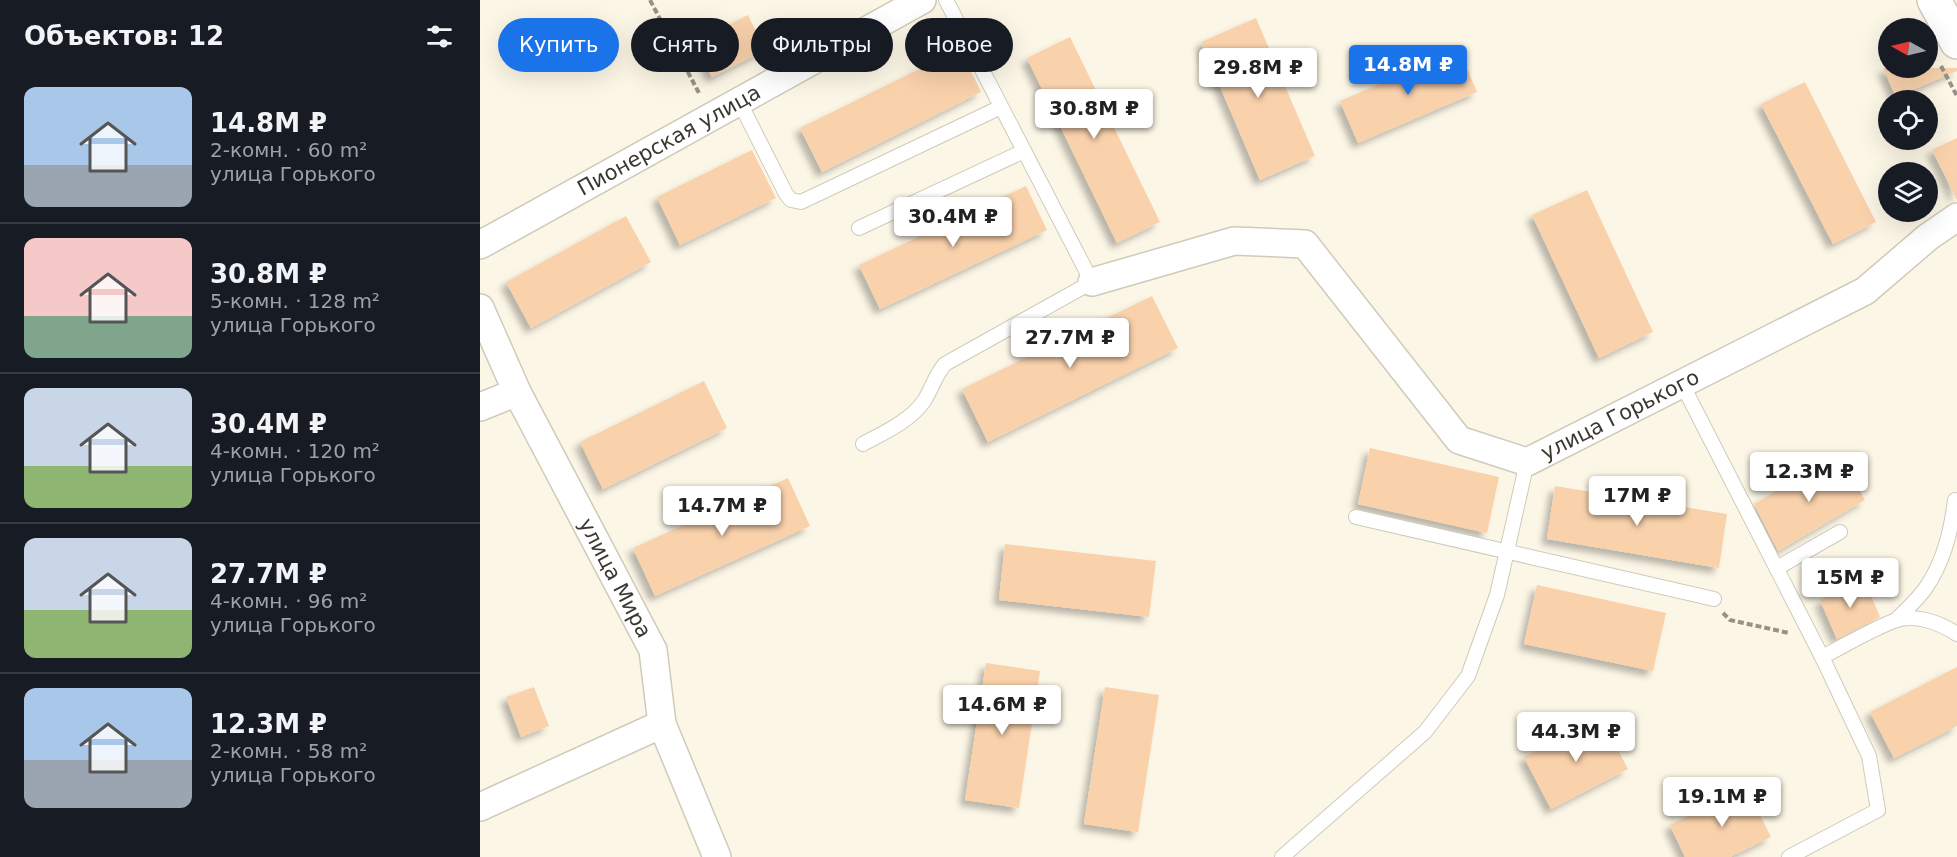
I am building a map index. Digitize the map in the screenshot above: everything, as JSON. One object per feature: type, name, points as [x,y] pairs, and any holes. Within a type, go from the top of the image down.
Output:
[{"type":"street","name":"Пионерская улица","points":[[480,245],[922,0]]},
{"type":"street","points":[[1934,0],[1947,51]]},
{"type":"street","name":"улица Горького","points":[[1092,282],[1234,241],[1305,244],[1460,440],[1527,462],[1865,291],[1928,237],[1957,217]]},
{"type":"street","name":"улица Мира","points":[[480,308],[517,392],[653,650],[662,724],[717,857]]},
{"type":"street","points":[[480,407],[517,392]]},
{"type":"street","points":[[480,807],[662,724]]},
{"type":"lane","points":[[863,444],[913,414],[925,399],[937,373],[945,364],[1092,282],[946,0]]},
{"type":"lane","points":[[739,101],[786,194],[791,200],[801,202],[1001,107]]},
{"type":"lane","points":[[860,228],[1024,151]]},
{"type":"lane","points":[[1682,382],[1813,639],[1869,756],[1878,810],[1789,857]]},
{"type":"lane","points":[[1282,857],[1425,732],[1468,676],[1497,596],[1527,462]]},
{"type":"lane","points":[[1822,657],[1896,620],[1925,589],[1942,560],[1952,526],[1955,500]]},
{"type":"lane","points":[[1356,518],[1507,550],[1714,599]]},
{"type":"lane","points":[[1777,568],[1840,532]]},
{"type":"lane","points":[[1896,620],[1922,619],[1947,627],[1957,634]]},
{"type":"path","points":[[650,0],[712,117]]},
{"type":"path","points":[[1947,51],[1957,96]]},
{"type":"path","points":[[1714,599],[1723,614],[1730,620],[1813,639]]},
{"type":"building","points":[[748,15],[751,21],[751,57],[739,63],[739,20]]},
{"type":"building","points":[[1256,18],[1315,156],[1260,180],[1201,42]]},
{"type":"building","points":[[1070,37],[1160,222],[1117,243],[1027,58]]},
{"type":"building","points":[[1459,50],[1477,92],[1358,143],[1340,101]]},
{"type":"building","points":[[1938,68],[1957,68],[1957,71],[1912,90],[1893,90],[1887,78],[1938,78]]},
{"type":"building","points":[[709,72],[722,72],[712,77]]},
{"type":"building","points":[[913,72],[971,72],[981,92],[822,172],[800,128]]},
{"type":"building","points":[[1805,82],[1876,222],[1833,244],[1761,104]]},
{"type":"building","points":[[1957,138],[1957,200],[1932,150],[1938,150],[1938,147]]},
{"type":"building","points":[[752,150],[776,198],[680,245],[657,197]]},
{"type":"building","points":[[1026,186],[1047,230],[880,309],[859,265]]},
{"type":"building","points":[[1587,190],[1653,332],[1599,358],[1532,215]]},
{"type":"building","points":[[626,216],[651,262],[531,328],[506,282]]},
{"type":"building","points":[[1152,296],[1178,348],[988,442],[962,389]]},
{"type":"building","points":[[704,381],[727,428],[603,489],[580,442]]},
{"type":"building","points":[[1370,448],[1499,477],[1487,533],[1358,504]]},
{"type":"building","points":[[1839,455],[1865,500],[1778,551],[1754,504]]},
{"type":"building","points":[[788,478],[810,526],[655,596],[633,548]]},
{"type":"building","points":[[1555,486],[1727,514],[1719,568],[1547,539]]},
{"type":"building","points":[[1005,544],[1156,561],[1149,617],[999,600]]},
{"type":"building","points":[[1865,581],[1880,617],[1837,639],[1820,600]]},
{"type":"building","points":[[1537,585],[1666,613],[1653,671],[1524,644]]},
{"type":"building","points":[[986,663],[1040,671],[1019,808],[965,800]]},
{"type":"building","points":[[1957,667],[1957,726],[1894,758],[1870,712]]},
{"type":"building","points":[[534,687],[549,726],[521,737],[506,697]]},
{"type":"building","points":[[1105,687],[1159,695],[1138,832],[1084,824]]},
{"type":"building","points":[[1601,717],[1628,769],[1551,809],[1524,757]]},
{"type":"building","points":[[1746,787],[1771,837],[1730,857],[1685,857],[1670,825]]}]
